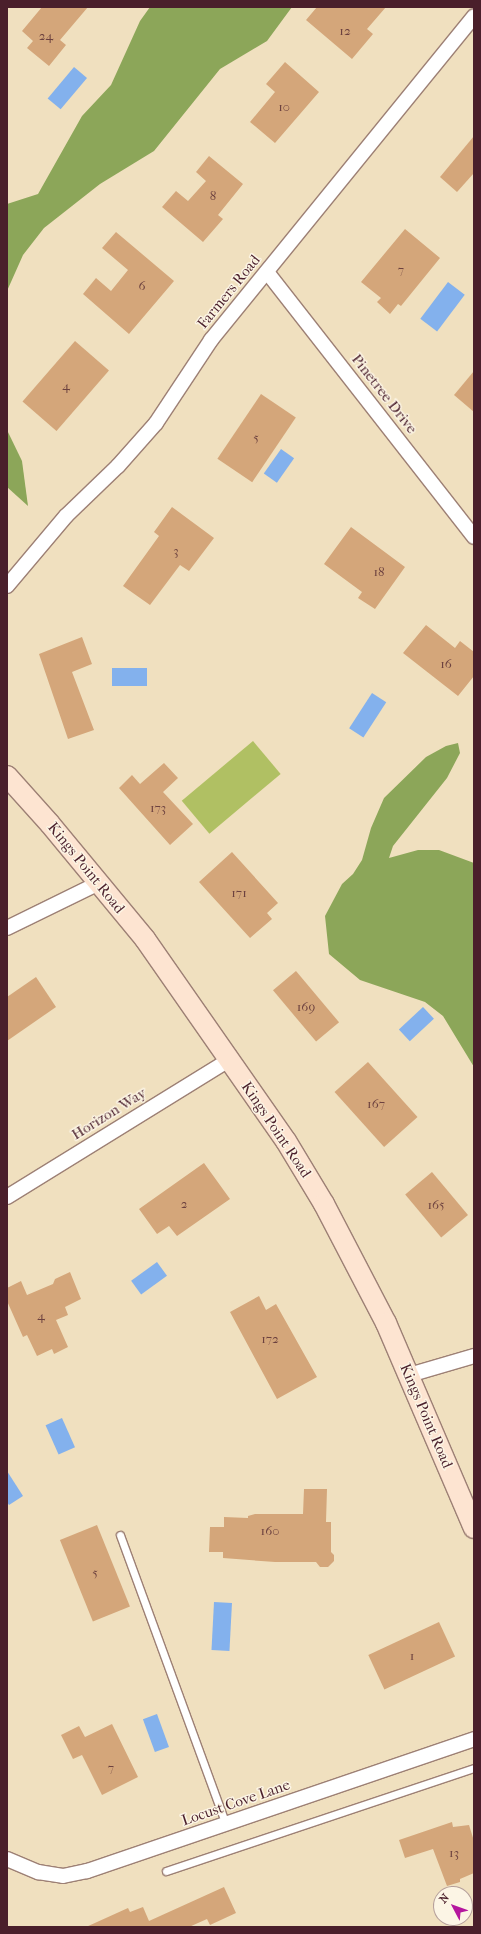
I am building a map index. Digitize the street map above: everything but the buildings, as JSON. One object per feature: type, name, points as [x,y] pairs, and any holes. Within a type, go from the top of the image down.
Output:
[{"type":"main road","name":"Kings Point Road","points":[[7,776],[145,939],[286,1141],[324,1204],[386,1323],[474,1528]]},
{"type":"street","name":"Farmers Road","points":[[7,586],[66,516],[118,466],[156,423],[212,340],[474,16]]},
{"type":"street","name":"Pinetree Drive","points":[[267,272],[474,537]]},
{"type":"street","points":[[7,928],[99,883]]},
{"type":"street","name":"Horizon Way","points":[[7,1197],[229,1060]]},
{"type":"street","points":[[409,1375],[474,1356]]},
{"type":"street","name":"Locust Cove Lane","points":[[7,1859],[38,1872],[63,1876],[87,1871],[226,1825],[474,1739]]},
{"type":"lane","points":[[120,1535],[226,1825]]},
{"type":"lane","points":[[166,1871],[474,1768]]},
{"type":"green space","points":[[150,7],[292,7],[267,41],[220,69],[154,151],[100,184],[44,228],[23,255],[7,291],[7,204],[38,194],[82,116],[111,85],[140,21]]},
{"type":"green space","points":[[7,430],[22,461],[28,506],[7,487]]},
{"type":"green space","points":[[253,741],[281,774],[209,834],[182,801]]},
{"type":"green space","points":[[458,743],[460,753],[447,778],[393,846],[389,858],[418,850],[439,850],[474,863],[474,1067],[443,1016],[425,1002],[360,980],[329,954],[325,916],[342,884],[353,874],[362,860],[371,828],[384,798],[426,757],[446,746]]},
{"type":"water","points":[[74,67],[87,78],[61,109],[48,98]]},
{"type":"water","points":[[448,282],[465,295],[437,331],[420,319]]},
{"type":"water","points":[[281,449],[294,458],[277,483],[264,474]]},
{"type":"water","points":[[112,668],[147,668],[147,686],[112,686]]},
{"type":"water","points":[[372,693],[386,702],[363,737],[349,728]]},
{"type":"water","points":[[423,1007],[434,1019],[410,1041],[399,1030]]},
{"type":"water","points":[[157,1262],[167,1276],[141,1295],[131,1281]]},
{"type":"water","points":[[62,1418],[75,1447],[59,1455],[46,1425]]},
{"type":"water","points":[[7,1471],[23,1496],[9,1505],[7,1502]]},
{"type":"water","points":[[214,1602],[232,1603],[229,1651],[211,1650]]},
{"type":"water","points":[[157,1714],[169,1747],[155,1752],[143,1719]]}]
